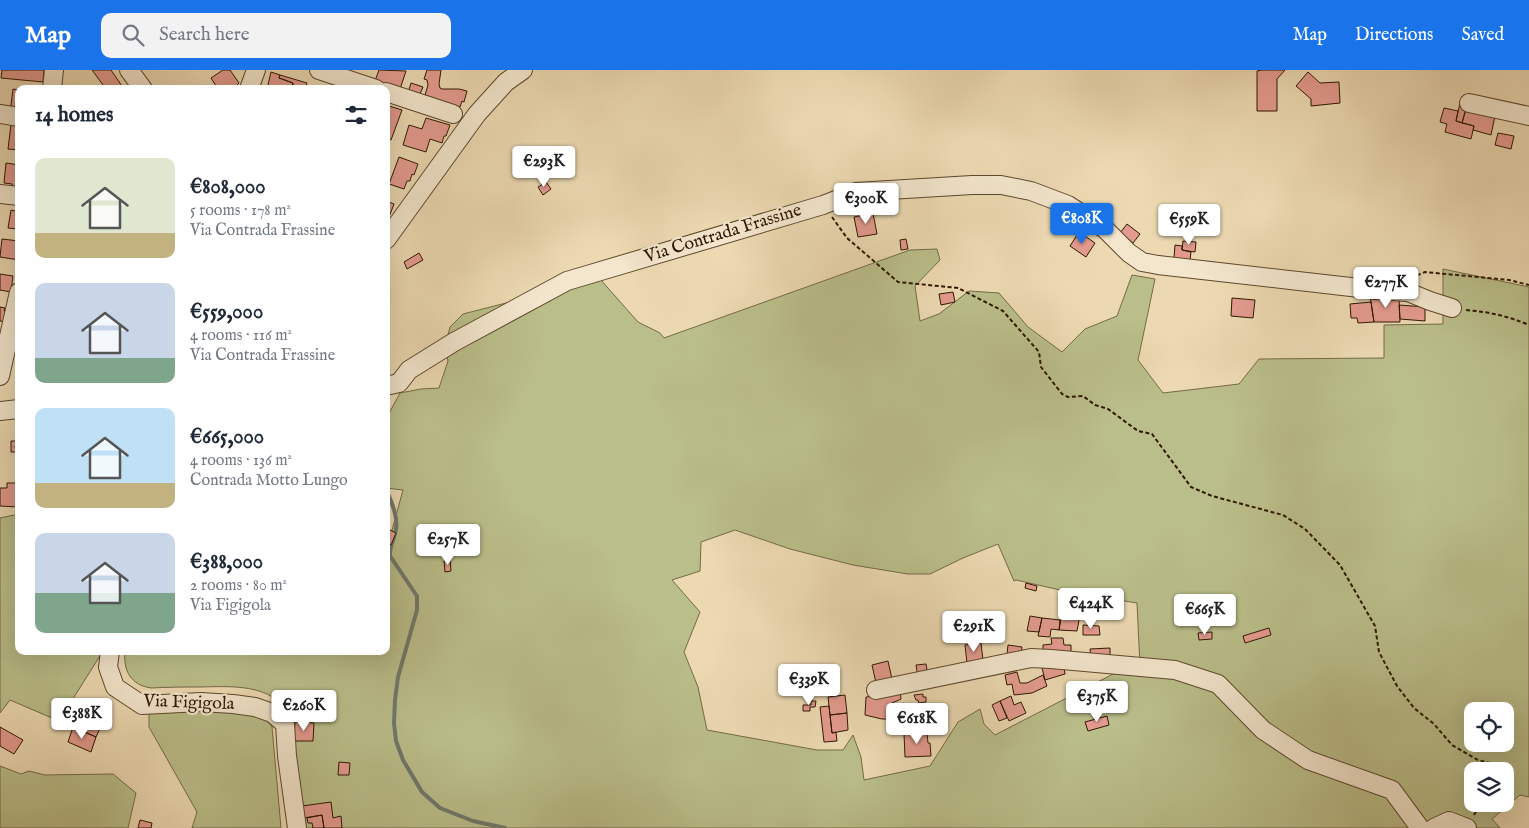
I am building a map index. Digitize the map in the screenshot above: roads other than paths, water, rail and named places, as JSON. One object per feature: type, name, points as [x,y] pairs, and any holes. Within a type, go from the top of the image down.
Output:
[{"type":"street","points":[[52,85],[54,70]]},
{"type":"street","points":[[129,70],[140,85]]},
{"type":"street","points":[[250,85],[256,70]]},
{"type":"street","points":[[318,70],[365,83]]},
{"type":"street","points":[[390,235],[476,114],[508,76],[523,70]]},
{"type":"street","points":[[390,93],[453,114]]},
{"type":"street","points":[[1469,103],[1529,116]]},
{"type":"street","points":[[0,114],[15,116]]},
{"type":"street","name":"Via Contrada Frassine","points":[[390,385],[399,383],[409,370],[454,342],[567,280],[823,205],[856,192],[972,184],[1001,185],[1031,191],[1068,205],[1106,228],[1129,253],[1142,262],[1408,292],[1452,308]]},
{"type":"street","points":[[0,194],[15,196]]},
{"type":"street","points":[[390,244],[402,220]]},
{"type":"street","points":[[0,376],[15,310]]},
{"type":"street","points":[[0,411],[15,409]]},
{"type":"street","name":"Via Figigola","points":[[110,655],[108,667],[115,687],[142,705],[200,702],[255,707],[272,713],[285,724],[287,756],[298,828]]},
{"type":"street","points":[[876,690],[1031,658],[1052,658],[1175,670],[1218,684],[1263,730],[1308,760],[1392,790],[1420,828]]},
{"type":"street","points":[[295,809],[307,828]]},
{"type":"street","points":[[1434,828],[1449,821],[1468,828]]},
{"type":"waterway","points":[[390,499],[396,519],[396,529],[390,549]]},
{"type":"waterway","points":[[390,549],[390,556]]},
{"type":"waterway","points":[[390,556],[417,596],[417,610],[398,677],[395,700],[394,723],[396,741],[403,760],[422,792],[440,808],[473,821],[505,828]]}]
